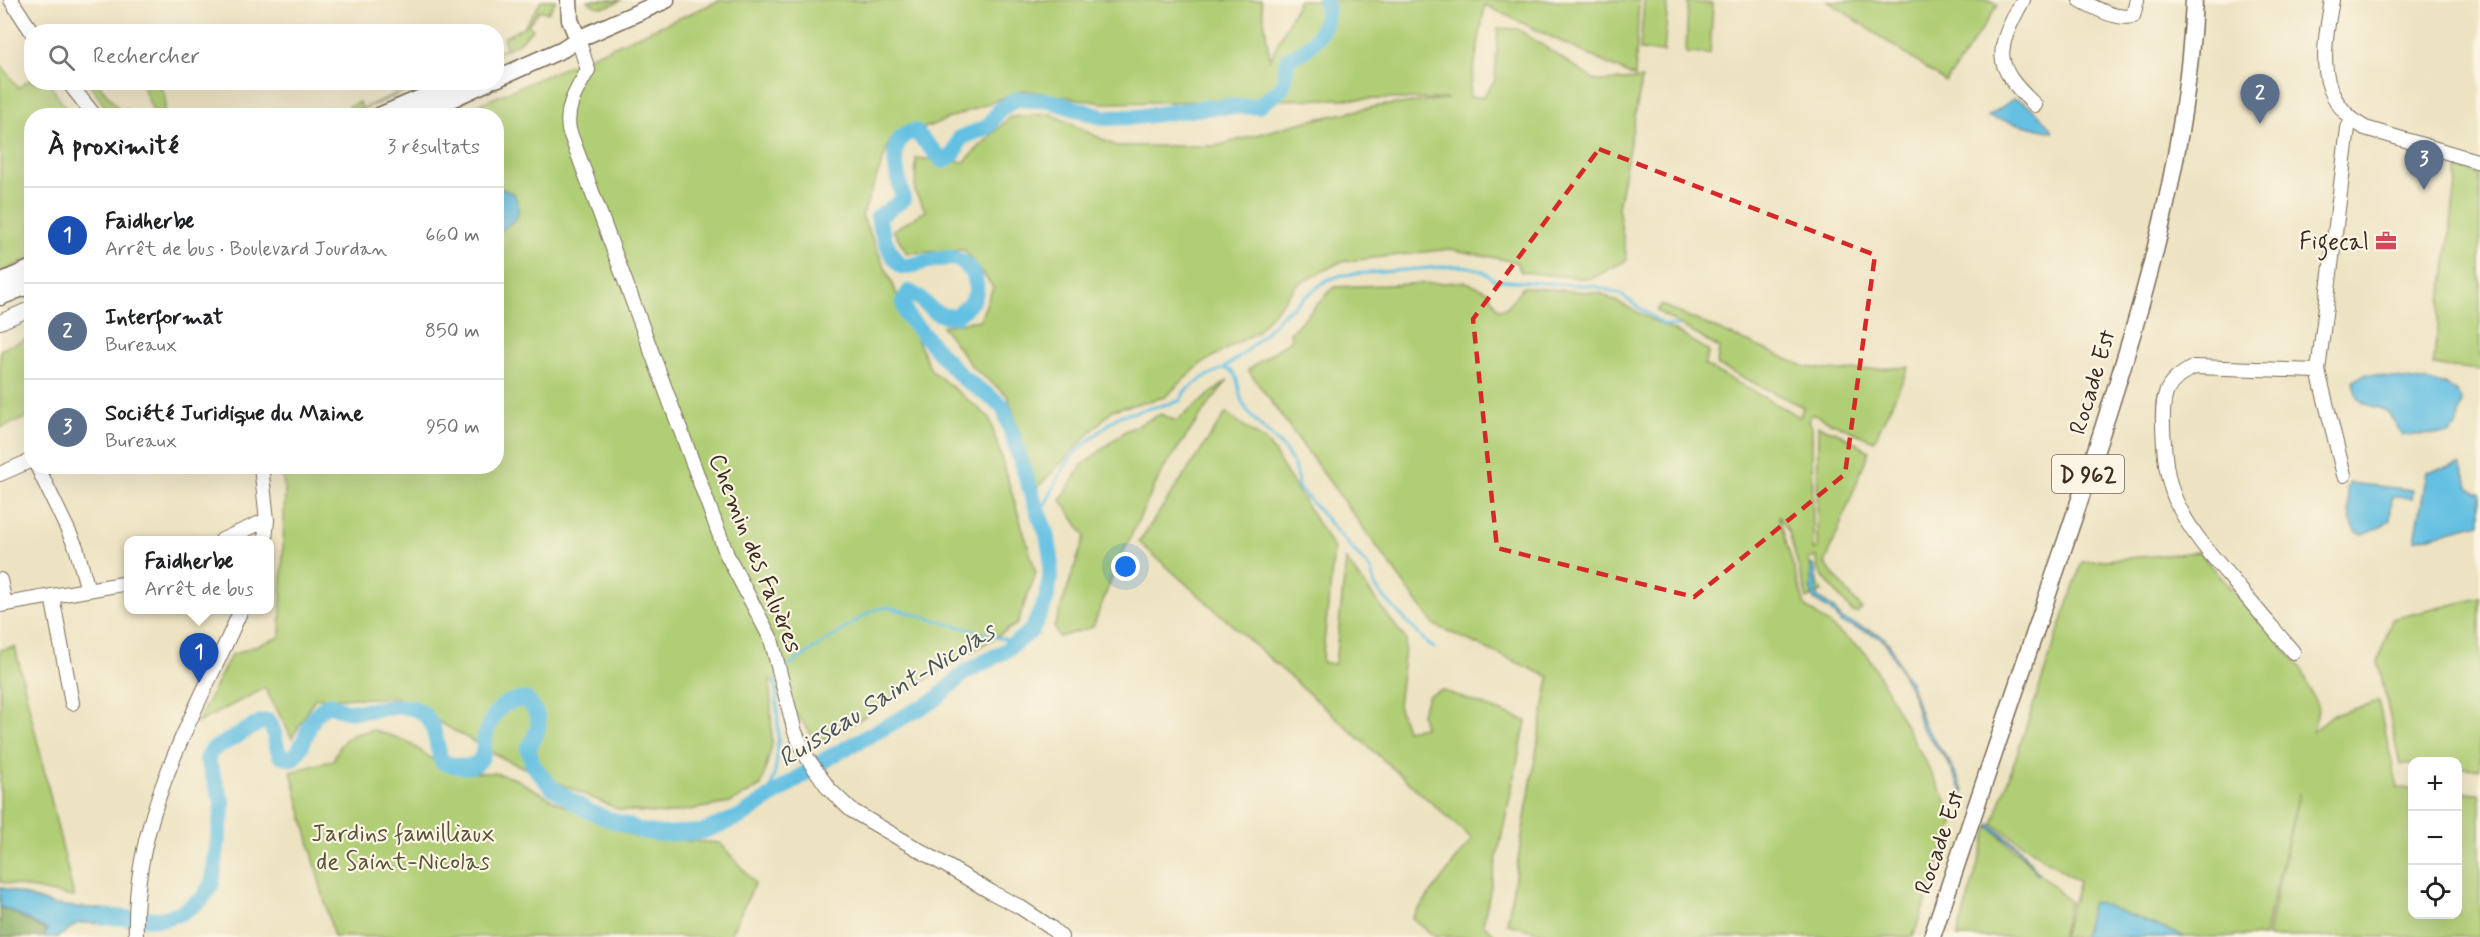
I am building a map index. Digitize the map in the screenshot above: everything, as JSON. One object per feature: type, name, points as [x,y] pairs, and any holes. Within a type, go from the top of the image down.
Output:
[{"type":"main road","points":[[569,0],[570,20],[578,39]]},
{"type":"main road","points":[[504,75],[666,0]]},
{"type":"main road","name":"Rocade Est","points":[[1932,937],[2127,357],[2163,219],[2172,174],[2183,108],[2194,0]]},
{"type":"main road","points":[[504,63],[559,39],[578,39]]},
{"type":"main road","points":[[398,108],[439,90]]},
{"type":"main road","points":[[431,108],[471,90]]},
{"type":"main road","points":[[0,282],[24,272]]},
{"type":"main road","points":[[0,297],[24,287]]},
{"type":"street","points":[[11,0],[27,24]]},
{"type":"street","points":[[2023,0],[2009,29],[2001,63],[2016,88],[2035,105]]},
{"type":"street","points":[[2080,0],[2099,10],[2126,18],[2133,16],[2137,0]]},
{"type":"street","points":[[2332,0],[2325,41],[2325,73],[2330,90],[2352,120],[2365,128],[2480,162]]},
{"type":"street","name":"Chemin des Faluères","points":[[578,39],[588,70],[568,108],[569,130],[727,555],[771,639],[795,732],[808,759],[829,789],[851,810],[1020,907],[1061,937]]},
{"type":"street","points":[[73,90],[83,108]]},
{"type":"street","points":[[75,90],[89,108]]},
{"type":"street","points":[[2344,475],[2318,371],[2348,128],[2352,120]]},
{"type":"street","points":[[0,322],[24,312]]},
{"type":"street","points":[[2293,652],[2202,545],[2176,502],[2164,447],[2163,412],[2169,384],[2179,375],[2194,367],[2318,371]]},
{"type":"street","points":[[0,474],[24,463]]},
{"type":"street","points":[[41,474],[76,547],[88,590]]},
{"type":"street","points":[[262,474],[267,520],[265,536]]},
{"type":"street","points":[[231,536],[267,520]]},
{"type":"street","points":[[0,580],[3,604],[124,584]]},
{"type":"street","points":[[52,596],[72,703]]},
{"type":"street","points":[[135,932],[140,865],[158,794],[239,614]]},
{"type":"highlighted area","points":[[1599,149],[1875,255],[1845,474],[1694,597],[1497,548],[1473,319]]},
{"type":"green space","points":[[542,0],[556,0],[548,13],[540,10],[528,25],[533,29],[517,44],[504,50],[506,47],[504,37],[524,27]]},
{"type":"green space","points":[[587,0],[622,0],[600,7]]},
{"type":"green space","points":[[721,0],[1261,0],[1270,59],[1299,0],[1639,0],[1635,77],[1485,5],[1469,97],[1483,97],[1495,80],[1498,28],[1518,29],[1596,81],[1642,79],[1618,207],[1627,260],[1591,279],[1521,272],[1516,262],[1450,249],[1340,262],[1297,285],[1257,332],[1202,363],[1165,397],[1112,410],[1037,488],[1008,396],[973,368],[942,326],[980,320],[993,287],[964,250],[907,253],[893,230],[926,211],[915,192],[916,158],[964,162],[1010,117],[1051,114],[1116,146],[1216,146],[1307,121],[1378,106],[1448,99],[1103,103],[1023,90],[890,141],[862,216],[931,370],[989,417],[1036,573],[1017,624],[819,744],[770,679],[772,745],[761,786],[730,803],[665,814],[620,810],[504,759],[397,698],[315,698],[292,738],[265,688],[197,723],[231,655],[280,637],[285,489],[282,474],[504,474],[504,108],[473,107]]},
{"type":"green space","points":[[1644,0],[1668,1],[1664,52],[1640,50]]},
{"type":"green space","points":[[1991,0],[1998,5],[1946,82],[1828,1]]},
{"type":"green space","points":[[1688,2],[1713,4],[1710,54],[1686,53]]},
{"type":"green space","points":[[0,63],[18,88],[24,84],[24,90],[54,90],[65,108],[24,108],[24,261],[0,273]]},
{"type":"green space","points":[[94,90],[104,90],[118,108],[106,108]]},
{"type":"green space","points":[[144,90],[162,90],[166,104],[164,108],[152,108]]},
{"type":"green space","points":[[393,90],[411,90],[364,108],[395,94]]},
{"type":"green space","points":[[359,102],[362,108],[348,108],[348,107]]},
{"type":"green space","points":[[2458,168],[2480,175],[2480,370],[2433,365]]},
{"type":"green space","points":[[1466,282],[1488,291],[1498,309],[1506,308],[1523,287],[1600,293],[1688,338],[1709,352],[1704,365],[1800,417],[1803,407],[1717,365],[1719,348],[1657,311],[1661,305],[1806,367],[1839,371],[1909,367],[1874,441],[1812,414],[1809,421],[1812,427],[1813,550],[1817,549],[1818,426],[1839,433],[1869,451],[1825,564],[1862,609],[1857,613],[1852,612],[1818,570],[1817,557],[1808,559],[1822,592],[1807,599],[1789,532],[1778,515],[1805,606],[1867,654],[1955,817],[1913,937],[1558,937],[1507,924],[1549,677],[1434,625],[1248,370],[1292,339],[1290,333],[1334,287]]},
{"type":"green space","points":[[24,340],[24,419],[0,428],[0,350]]},
{"type":"green space","points":[[1228,380],[1162,471],[1116,567],[1093,627],[1059,637],[1054,628],[1085,536],[1061,500],[1081,466],[1124,432],[1161,414],[1176,421]]},
{"type":"green space","points":[[1226,413],[1268,443],[1334,549],[1322,662],[1335,664],[1346,560],[1406,640],[1398,705],[1406,730],[1424,727],[1421,713],[1429,695],[1442,690],[1526,721],[1483,924],[1498,937],[1435,937],[1412,918],[1472,839],[1139,542]]},
{"type":"green space","points":[[2199,552],[2302,669],[2318,709],[2313,732],[2331,716],[2378,701],[2398,788],[2408,789],[2408,919],[2462,919],[2462,792],[2480,793],[2480,937],[2267,937],[2299,793],[2264,937],[2235,935],[2234,937],[2062,937],[2079,882],[1993,824],[2082,562]]},
{"type":"green space","points":[[2480,598],[2480,769],[2462,768],[2462,757],[2408,757],[2408,764],[2400,764],[2378,661],[2392,619]]},
{"type":"green space","points":[[15,647],[74,897],[0,882],[0,650]]},
{"type":"green space","name":"Jardins familliaux de Saint-Nicolas","points":[[374,730],[406,741],[451,772],[495,773],[516,779],[558,803],[635,837],[720,843],[755,883],[729,937],[334,937],[291,772],[333,760],[340,746],[348,738],[358,733]]},
{"type":"green space","points":[[1989,826],[2070,902],[2061,937],[1957,937]]},
{"type":"green space","points":[[0,907],[48,932],[43,937],[0,937]]},
{"type":"water","points":[[2013,99],[2036,112],[2053,132],[1988,117]]},
{"type":"water","points":[[504,190],[514,194],[519,208],[516,217],[504,228]]},
{"type":"water","points":[[2365,374],[2444,384],[2456,391],[2462,402],[2457,425],[2449,434],[2403,435],[2387,411],[2364,403],[2357,398],[2353,381]]},
{"type":"water","points":[[2460,465],[2470,488],[2480,493],[2480,523],[2415,540],[2427,472]]},
{"type":"water","points":[[2350,483],[2413,490],[2412,498],[2392,497],[2390,520],[2370,532],[2359,533],[2350,515],[2347,487]]},
{"type":"water","points":[[1811,564],[1815,567],[1817,597],[1833,608],[1842,619],[1883,636],[1892,648],[1901,670],[1910,682],[1924,725],[1951,764],[1964,790],[1963,793],[1947,761],[1921,727],[1913,695],[1887,645],[1881,638],[1841,623],[1830,610],[1814,600],[1811,590]]},
{"type":"water","points":[[1990,824],[2017,845],[2038,875],[2015,846],[1989,827]]},
{"type":"water","points":[[0,887],[54,905],[125,911],[125,924],[78,923],[58,937],[43,937],[48,930],[0,907]]},
{"type":"water","points":[[2092,902],[2099,903],[2185,937],[2083,937]]},
{"type":"waterway","name":"Ruisseau Saint-Nicolas","points":[[103,917],[162,919],[181,913],[202,899],[212,883],[223,804],[207,759],[212,750],[261,722],[268,721],[271,725],[280,755],[292,759],[302,745],[315,716],[329,704],[346,711],[357,712],[393,707],[416,709],[425,715],[434,730],[442,762],[465,767],[476,764],[480,760],[484,740],[493,716],[498,710],[510,702],[527,700],[538,719],[537,730],[528,749],[533,765],[551,787],[588,811],[641,831],[661,834],[701,832],[742,816],[828,758],[935,700],[964,673],[1005,651],[1032,630],[1046,600],[1051,557],[1047,534],[1003,406],[963,378],[907,316],[903,302],[909,292],[939,314],[956,316],[972,301],[976,283],[971,271],[955,259],[937,259],[903,267],[890,251],[878,217],[903,200],[895,160],[898,142],[905,135],[915,131],[943,161],[954,154],[960,138],[988,127],[1000,109],[1017,99],[1050,101],[1105,118],[1136,117],[1211,107],[1258,106],[1280,90],[1288,59],[1305,50],[1319,34],[1325,21],[1325,0]]},
{"type":"waterway","points":[[1038,513],[1069,460],[1112,421],[1119,416],[1180,401],[1185,391],[1203,378],[1224,368],[1247,351],[1282,315],[1327,280],[1342,275],[1461,266],[1481,271],[1494,280],[1596,286],[1620,294],[1664,325],[1678,326]]},
{"type":"waterway","points":[[1226,369],[1234,374],[1241,399],[1250,415],[1277,441],[1292,461],[1298,487],[1371,570],[1375,586],[1381,594],[1434,648]]},
{"type":"waterway","points":[[782,670],[873,610],[888,607],[1018,643]]},
{"type":"waterway","points":[[767,799],[777,754],[775,679]]},
{"type":"place","name":"Interformat","points":[[2260,124]]},
{"type":"place","name":"Société Juridique du Maine","points":[[2424,190]]},
{"type":"place","name":"Figecal","points":[[2386,241]]},
{"type":"place","name":"Faidherbe","points":[[199,683]]}]
